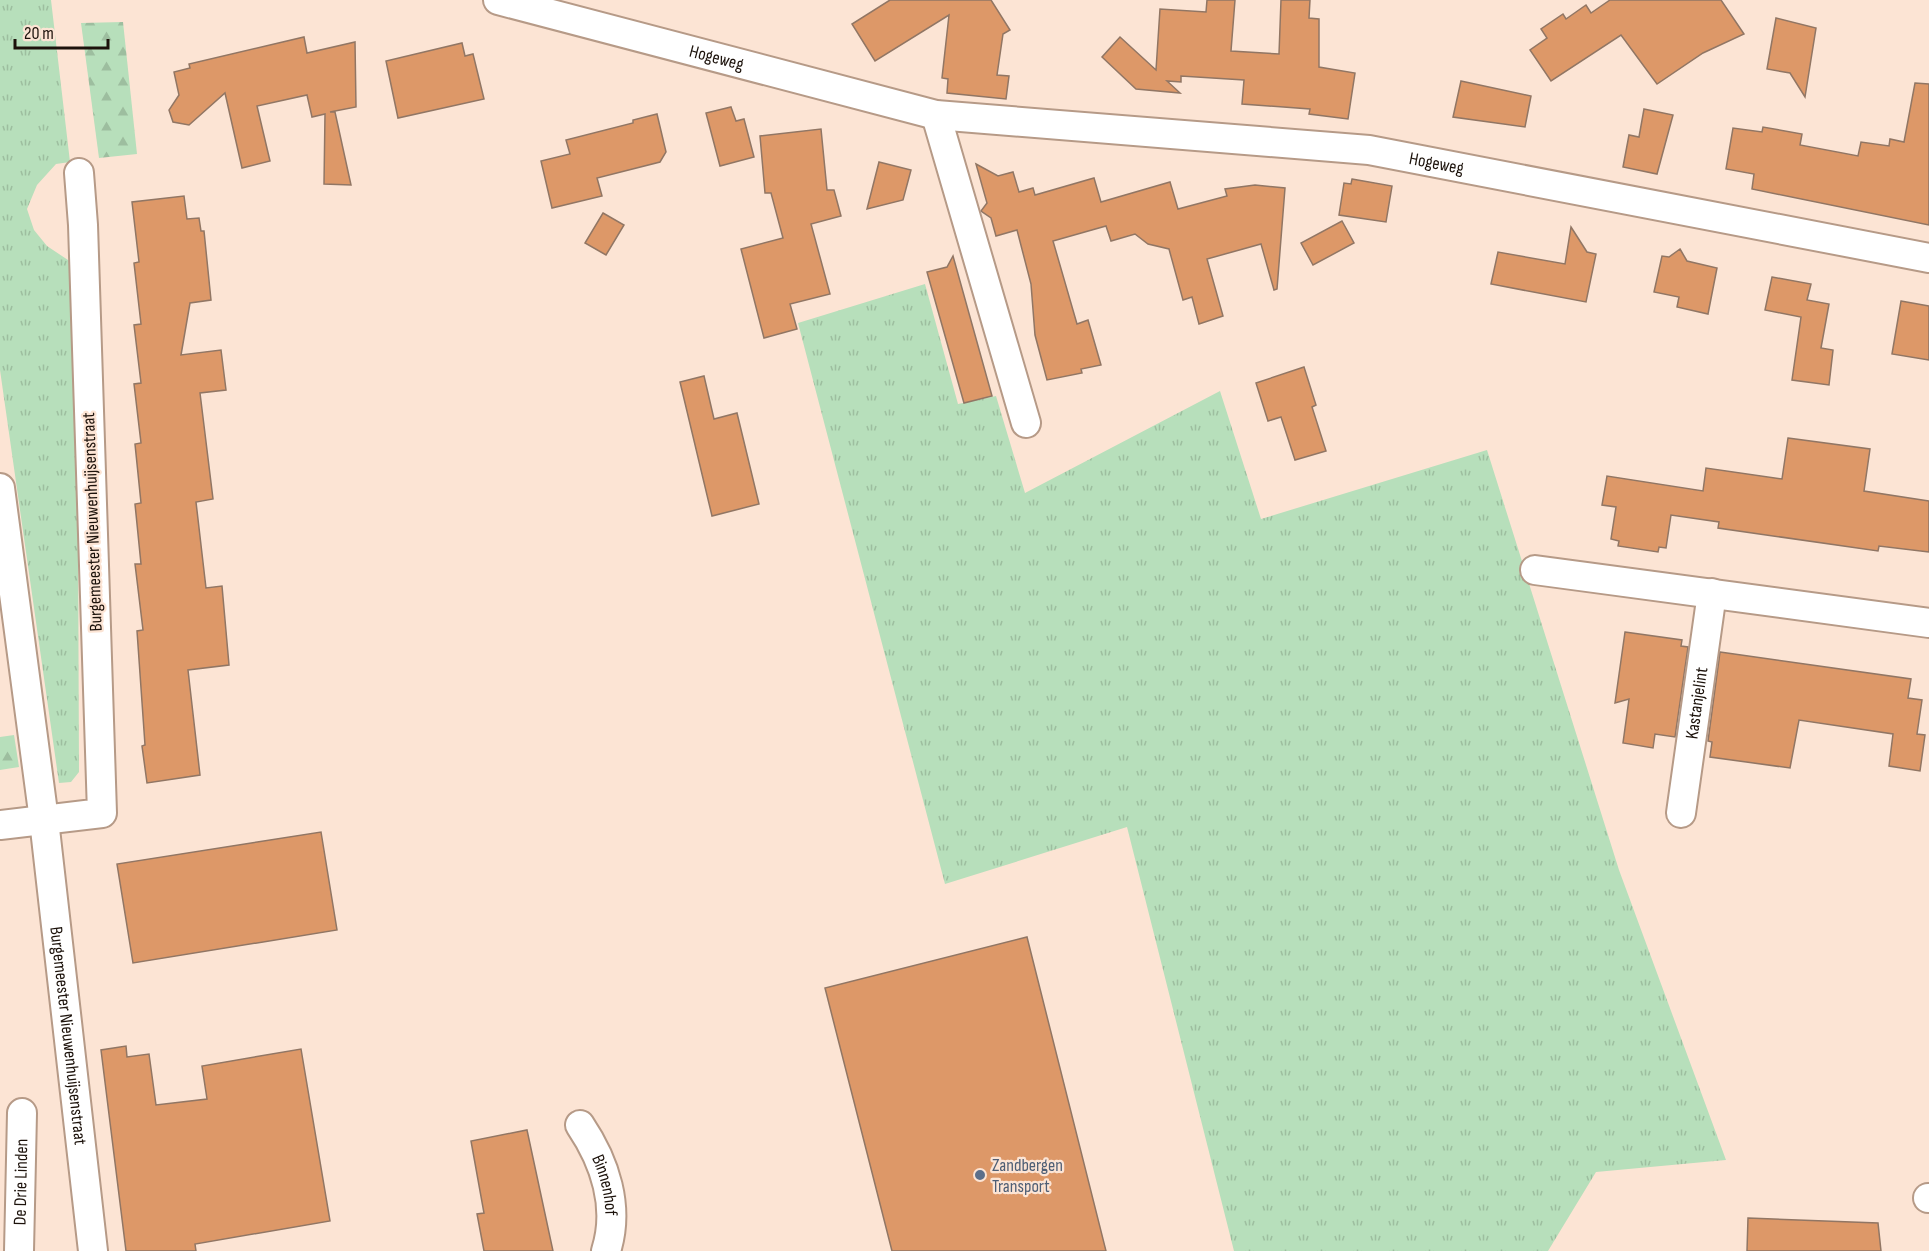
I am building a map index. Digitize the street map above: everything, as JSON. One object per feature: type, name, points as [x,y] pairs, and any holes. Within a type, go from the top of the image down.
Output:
[{"type":"street","name":"Hogeweg","points":[[498,0],[936,115],[1369,150],[1929,258]]},
{"type":"street","points":[[936,115],[1026,423]]},
{"type":"street","name":"Burgemeester Nieuwenhuijsenstraat","points":[[44,820],[102,813],[83,225],[79,173]]},
{"type":"street","name":"Burgemeester Nieuwenhuijsenstraat","points":[[0,488],[44,820],[93,1251]]},
{"type":"street","points":[[1534,570],[1929,623]]},
{"type":"street","name":"Kastanjelint","points":[[1681,813],[1712,593]]},
{"type":"street","points":[[0,825],[44,820]]},
{"type":"street","name":"De Drie Linden","points":[[19,1251],[22,1113]]},
{"type":"street","name":"Binnenhof","points":[[580,1125],[595,1147],[607,1178],[611,1208],[610,1237],[606,1251]]},
{"type":"green space","points":[[0,0],[51,0],[70,162],[56,164],[37,185],[27,209],[34,230],[47,246],[71,262],[77,283],[79,772],[71,782],[59,783],[0,370]]},
{"type":"green space","points":[[123,22],[137,154],[99,158],[81,23]]},
{"type":"green space","points":[[925,284],[958,404],[996,396],[1025,493],[1220,391],[1261,519],[1487,450],[1619,870],[1726,1160],[1596,1172],[1548,1251],[1234,1251],[1127,827],[945,884],[798,323]]},
{"type":"green space","points":[[14,735],[19,767],[0,770],[0,737]]},
{"type":"building","points":[[890,0],[991,0],[1010,30],[1003,34],[997,75],[1009,76],[1006,99],[947,93],[948,79],[942,78],[949,15],[875,61],[852,24]]},
{"type":"building","points":[[1207,0],[1235,0],[1231,51],[1279,54],[1281,0],[1310,0],[1309,18],[1319,19],[1319,67],[1355,73],[1348,119],[1309,114],[1310,109],[1242,104],[1244,80],[1181,76],[1181,82],[1167,81],[1180,93],[1136,89],[1102,57],[1120,37],[1156,70],[1160,9],[1206,12]]},
{"type":"building","points":[[1610,0],[1721,0],[1744,34],[1703,53],[1657,84],[1621,35],[1551,81],[1530,50],[1547,38],[1541,29],[1563,14],[1566,19],[1586,5],[1591,13]]},
{"type":"building","points":[[1776,18],[1816,28],[1805,97],[1790,73],[1767,69]]},
{"type":"building","points":[[304,37],[307,53],[355,42],[356,107],[330,112],[335,112],[351,185],[324,184],[325,114],[312,117],[307,95],[257,106],[270,161],[242,168],[225,93],[189,125],[173,122],[169,110],[179,95],[174,72],[190,68],[189,64]]},
{"type":"building","points":[[462,43],[465,56],[473,54],[484,99],[398,118],[386,61]]},
{"type":"building","points":[[1461,81],[1531,96],[1525,127],[1453,117]]},
{"type":"building","points":[[1915,83],[1929,84],[1929,225],[1752,189],[1754,174],[1726,169],[1733,128],[1762,132],[1763,127],[1802,134],[1800,145],[1858,156],[1861,142],[1889,146],[1890,139],[1904,142]]},
{"type":"building","points":[[731,107],[736,121],[744,119],[754,157],[720,166],[706,113]]},
{"type":"building","points":[[1644,109],[1673,115],[1657,174],[1623,167],[1629,135],[1639,137]]},
{"type":"building","points":[[657,114],[666,152],[660,162],[597,178],[602,196],[552,208],[541,161],[570,154],[566,140],[633,123],[633,120]]},
{"type":"building","points":[[821,129],[827,190],[834,190],[841,216],[811,224],[830,294],[790,304],[797,329],[764,338],[741,249],[783,238],[771,193],[765,193],[760,136]]},
{"type":"building","points":[[879,162],[911,170],[903,200],[867,209]]},
{"type":"building","points":[[976,164],[998,176],[1013,172],[1019,192],[1033,188],[1035,195],[1094,178],[1101,202],[1170,182],[1178,209],[1227,196],[1225,189],[1255,185],[1285,188],[1277,289],[1274,290],[1261,244],[1207,259],[1223,316],[1199,324],[1192,297],[1183,300],[1169,249],[1148,244],[1135,234],[1111,241],[1106,226],[1053,241],[1077,324],[1088,320],[1101,365],[1081,369],[1082,373],[1047,380],[1035,335],[1031,284],[1017,230],[996,236],[991,218],[981,211],[987,203]]},
{"type":"building","points":[[1352,179],[1392,186],[1386,222],[1339,215],[1344,183],[1351,184]]},
{"type":"building","points":[[184,196],[187,219],[199,218],[201,231],[204,231],[211,300],[190,303],[181,355],[221,350],[226,390],[200,393],[213,499],[196,502],[206,588],[222,586],[229,665],[188,670],[200,775],[147,783],[142,746],[145,745],[137,631],[143,630],[135,564],[141,564],[135,504],[141,503],[135,444],[141,443],[134,384],[141,383],[134,325],[141,324],[134,263],[139,262],[132,202]]},
{"type":"building","points":[[603,213],[624,225],[606,255],[585,243]]},
{"type":"building","points":[[1342,221],[1354,243],[1313,265],[1301,243]]},
{"type":"building","points":[[1571,227],[1587,252],[1596,254],[1586,302],[1491,284],[1498,252],[1565,264]]},
{"type":"building","points":[[1680,249],[1687,261],[1717,268],[1708,314],[1677,307],[1679,297],[1654,292],[1662,256],[1669,257]]},
{"type":"building","points":[[953,256],[992,396],[964,403],[927,272],[947,267]]},
{"type":"building","points":[[1772,277],[1811,284],[1807,300],[1829,304],[1821,348],[1833,350],[1829,385],[1792,380],[1801,317],[1765,310]]},
{"type":"building","points":[[1901,301],[1929,306],[1929,360],[1892,354]]},
{"type":"building","points":[[1304,367],[1316,405],[1312,407],[1326,451],[1295,460],[1281,417],[1268,421],[1256,383]]},
{"type":"building","points":[[704,376],[714,419],[737,413],[759,504],[712,516],[680,382]]},
{"type":"building","points":[[1788,438],[1870,449],[1864,491],[1929,501],[1929,552],[1879,546],[1878,551],[1718,528],[1719,522],[1671,515],[1666,548],[1659,547],[1658,552],[1618,546],[1619,541],[1611,539],[1616,507],[1602,505],[1607,476],[1703,491],[1706,468],[1782,479]]},
{"type":"building","points":[[1625,632],[1682,640],[1681,646],[1688,647],[1675,737],[1655,734],[1653,748],[1623,743],[1629,699],[1615,703]]},
{"type":"building","points":[[1720,652],[1911,679],[1908,698],[1922,700],[1917,734],[1925,735],[1920,771],[1889,766],[1893,734],[1799,720],[1790,768],[1710,757],[1712,742],[1708,741]]},
{"type":"building","points":[[321,832],[337,930],[133,963],[117,864]]},
{"type":"building","points":[[1027,937],[1106,1251],[892,1251],[825,988]]},
{"type":"building","points":[[126,1046],[127,1057],[149,1054],[156,1105],[207,1099],[202,1066],[301,1049],[330,1221],[195,1244],[196,1251],[126,1251],[101,1050]]},
{"type":"building","points":[[527,1130],[553,1251],[484,1251],[477,1214],[484,1213],[471,1141]]},
{"type":"building","points":[[1748,1218],[1878,1223],[1881,1251],[1747,1251]]},
{"type":"place","name":"Zandbergen Transport","points":[[980,1175]]}]
